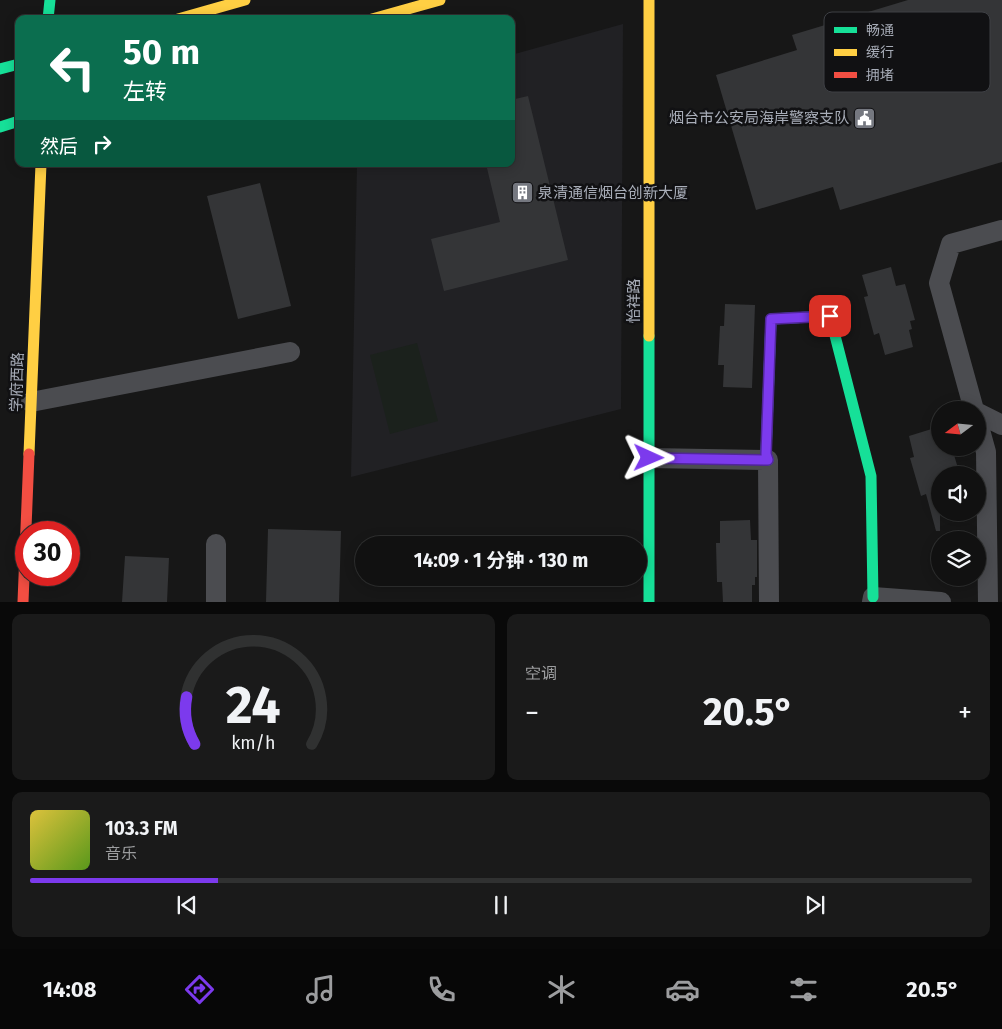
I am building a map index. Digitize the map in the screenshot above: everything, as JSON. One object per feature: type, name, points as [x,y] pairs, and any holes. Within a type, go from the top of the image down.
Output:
[{"type":"street","points":[[48,15],[50,0]]},
{"type":"street","points":[[192,15],[245,0]]},
{"type":"street","points":[[386,15],[440,0]]},
{"type":"street","name":"怡祥路","points":[[649,0],[649,602]]},
{"type":"street","points":[[0,69],[15,65]]},
{"type":"street","points":[[0,126],[15,122]]},
{"type":"street","name":"学府西路","points":[[23,602],[40,167]]},
{"type":"street","points":[[972,401],[939,283],[951,244],[1002,230]]},
{"type":"street","points":[[769,602],[768,460],[766,454],[771,319],[830,316],[871,476],[873,599],[941,602]]},
{"type":"street","points":[[31,402],[290,352]]},
{"type":"street","points":[[986,417],[1002,425]]},
{"type":"street","points":[[986,452],[988,602]]},
{"type":"street","points":[[649,458],[768,460]]},
{"type":"street","points":[[216,544],[216,602]]},
{"type":"shaded area","points":[[623,24],[621,409],[351,477],[357,167],[515,167],[515,54]]},
{"type":"shaded area","points":[[417,343],[438,421],[390,434],[370,355]]},
{"type":"building","name":"烟台市公安局海岸警察支队","points":[[908,0],[1002,0],[1002,162],[840,210],[833,187],[756,210],[716,75],[797,50],[792,35],[824,25],[824,92],[990,92],[990,12],[868,12]]},
{"type":"building","name":"泉清通信烟台创新大厦","points":[[528,96],[568,260],[444,291],[431,239],[500,222],[487,167],[515,167],[515,99]]},
{"type":"building","points":[[260,183],[291,306],[238,319],[207,196]]},
{"type":"building","points":[[891,267],[896,286],[905,284],[915,320],[910,321],[912,329],[909,330],[913,347],[885,355],[879,333],[874,335],[864,297],[868,296],[862,275]]},
{"type":"building","points":[[725,304],[755,305],[752,388],[723,387],[724,365],[718,365],[720,326],[724,326]]},
{"type":"building","points":[[931,429],[931,456],[954,456],[957,466],[931,466],[931,512],[926,494],[921,496],[910,458],[914,457],[909,436]]},
{"type":"building","points":[[750,520],[751,540],[757,540],[757,577],[755,577],[755,585],[752,585],[752,602],[723,602],[722,582],[717,582],[716,543],[720,543],[720,521]]},
{"type":"building","points":[[933,521],[940,521],[940,531],[936,531]]},
{"type":"building","points":[[268,529],[341,531],[339,602],[266,602]]},
{"type":"building","points":[[125,556],[169,558],[167,602],[122,602]]},
{"type":"traffic: fast","points":[[48,15],[50,0]]},
{"type":"traffic: fast","points":[[0,69],[15,65]]},
{"type":"traffic: fast","points":[[0,127],[15,122]]},
{"type":"traffic: fast","points":[[768,460],[766,454],[771,319],[830,316],[871,476],[873,597]]},
{"type":"traffic: fast","points":[[649,336],[649,602]]},
{"type":"traffic: slow","points":[[192,15],[245,0]]},
{"type":"traffic: slow","points":[[386,15],[440,0]]},
{"type":"traffic: slow","points":[[649,0],[649,336]]},
{"type":"traffic: slow","points":[[29,454],[41,167]]},
{"type":"traffic: jam","points":[[23,602],[29,454]]},
{"type":"place","name":"烟台市公安局海岸警察支队","points":[[865,118]]},
{"type":"place","name":"泉清通信烟台创新大厦","points":[[522,193]]},
{"type":"route","points":[[649,458],[768,460],[766,454],[771,319],[830,316]]}]
